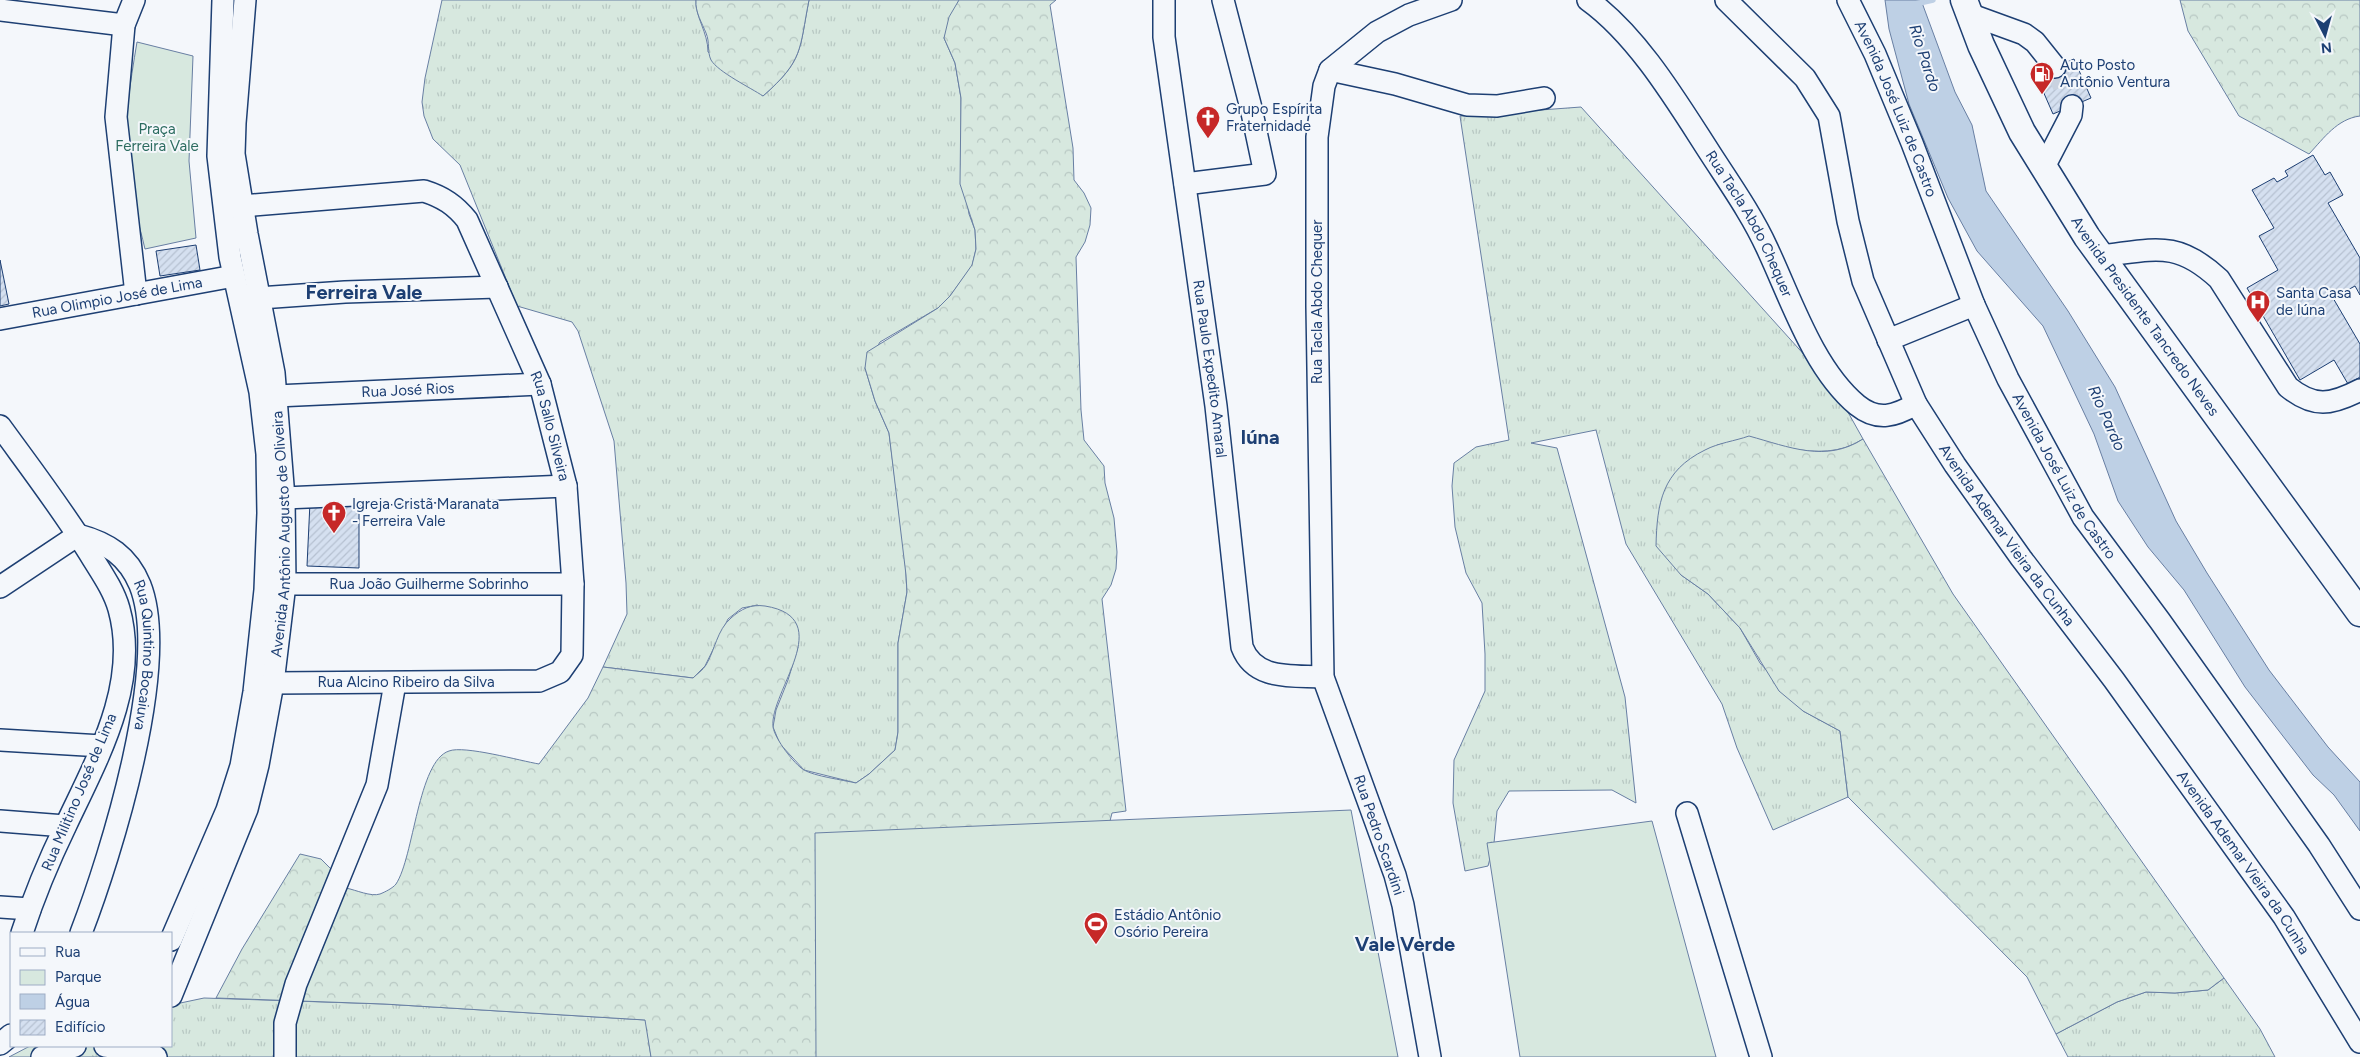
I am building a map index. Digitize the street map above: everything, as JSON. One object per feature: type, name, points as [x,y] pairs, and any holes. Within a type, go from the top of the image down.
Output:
[{"type":"main road","name":"Avenida Presidente Tancredo Neves","points":[[1966,7],[1981,46],[2022,132],[2043,169],[2100,256],[2360,612]]},
{"type":"street","points":[[134,0],[124,26],[116,117],[136,294]]},
{"type":"street","name":"Avenida Antônio Augusto de Oliveira","points":[[172,994],[247,809],[258,765],[273,683],[285,584],[284,498],[276,396],[249,298],[234,276],[218,156],[224,0]]},
{"type":"street","name":"Avenida Antônio Augusto de Oliveira","points":[[172,938],[230,802],[246,742],[260,644],[267,536],[267,454],[249,298],[242,206],[236,171],[234,138],[245,0]]},
{"type":"street","name":"Rua Paulo Expedito Amaral","points":[[1164,0],[1164,37],[1216,406],[1242,647],[1247,659],[1251,663],[1272,674],[1323,677]]},
{"type":"street","points":[[1185,184],[1265,174],[1251,108],[1223,0]]},
{"type":"street","points":[[1330,70],[1377,32],[1409,15],[1451,0]]},
{"type":"street","name":"Rua Tacla Abdo Chequer","points":[[1588,0],[1602,10],[1665,82],[1766,245],[1799,317],[1829,374],[1858,406],[1878,415],[1887,417],[1897,415],[1916,404]]},
{"type":"street","name":"Avenida Ademar Vieira da Cunha","points":[[1726,0],[1805,78],[1829,116],[1848,221],[1863,281],[1916,404],[1955,465],[2021,558],[2114,680],[2284,917],[2360,1042]]},
{"type":"street","name":"Avenida José Luiz de Castro","points":[[1848,0],[1875,54],[1974,305],[2008,380],[2082,517],[2160,621],[2319,845],[2360,909]]},
{"type":"street","points":[[1966,7],[2024,34],[2035,42],[2055,67]]},
{"type":"street","points":[[0,10],[124,26]]},
{"type":"street","points":[[1330,70],[1395,84],[1467,105],[1497,106],[1544,98]]},
{"type":"street","name":"Rua Tacla Abdo Chequer","points":[[1323,677],[1316,137],[1324,86],[1330,70]]},
{"type":"street","points":[[2043,169],[2071,115],[2072,106]]},
{"type":"street","name":"Rua Sallo Silveira","points":[[242,206],[424,191],[447,200],[467,220],[540,384],[566,486],[573,584],[572,655],[560,672],[539,681]]},
{"type":"street","points":[[2100,256],[2161,249],[2182,252],[2203,264],[2219,279],[2288,387],[2301,397],[2326,402],[2342,399],[2360,390]]},
{"type":"street","name":"Rua Olimpio José de Lima","points":[[0,319],[234,276]]},
{"type":"street","points":[[249,298],[497,288]]},
{"type":"street","points":[[1888,340],[1974,305]]},
{"type":"street","name":"Rua José Rios","points":[[276,396],[540,384]]},
{"type":"street","points":[[0,426],[78,534],[0,587]]},
{"type":"street","points":[[284,498],[566,486]]},
{"type":"street","name":"Rua Militino José de Lima","points":[[22,932],[65,826],[102,746],[119,697],[123,663],[122,626],[119,608],[108,585],[78,534]]},
{"type":"street","name":"Rua Quintino Bocaiuva","points":[[78,534],[100,541],[111,548],[120,555],[136,576],[145,604],[150,653],[148,679],[134,753],[104,864],[81,932]]},
{"type":"street","name":"Rua João Guilherme Sobrinho","points":[[285,584],[573,584]]},
{"type":"street","name":"Rua Pedro Scardini","points":[[1323,677],[1395,875],[1403,905],[1430,1057]]},
{"type":"street","name":"Rua Alcino Ribeiro da Silva","points":[[273,683],[539,681]]},
{"type":"street","points":[[286,1057],[285,1023],[296,984],[353,850],[377,786],[395,682]]},
{"type":"street","points":[[0,740],[102,746]]},
{"type":"street","points":[[1687,814],[1761,1057]]},
{"type":"street","points":[[0,821],[65,826]]},
{"type":"street","points":[[0,907],[30,909]]},
{"type":"street","points":[[0,1044],[10,1036]]},
{"type":"street","points":[[42,1057],[72,1047]]},
{"type":"street","points":[[116,1047],[153,1052]]},
{"type":"green space","points":[[442,0],[696,0],[697,12],[706,38],[708,52],[763,96],[786,73],[798,53],[809,0],[959,0],[944,38],[955,63],[961,98],[961,167],[969,214],[975,230],[976,249],[972,266],[950,296],[938,308],[880,342],[865,368],[875,401],[889,433],[905,558],[907,592],[898,643],[898,732],[895,750],[869,774],[856,783],[804,770],[780,744],[773,727],[776,710],[798,647],[758,605],[742,608],[728,619],[705,666],[693,678],[603,667],[627,614],[614,441],[578,331],[572,322],[517,306],[460,165],[433,139],[424,116],[422,102],[425,78]]},
{"type":"green space","points":[[696,0],[809,0],[798,53],[786,73],[763,96],[727,75],[711,60],[707,36],[698,13]]},
{"type":"green space","points":[[959,0],[1056,0],[1050,5],[1073,148],[1074,180],[1084,193],[1091,208],[1090,225],[1085,242],[1076,257],[1081,410],[1084,440],[1104,466],[1105,483],[1114,518],[1117,552],[1116,569],[1111,585],[1102,599],[1126,811],[1112,813],[1103,849],[974,1057],[651,1057],[645,1020],[384,1004],[216,998],[242,949],[300,854],[321,859],[342,880],[346,888],[372,895],[386,891],[396,884],[402,871],[423,790],[430,772],[439,758],[449,751],[467,750],[539,764],[588,698],[603,667],[693,678],[706,665],[722,628],[735,615],[746,608],[765,606],[786,613],[797,625],[799,640],[795,658],[780,695],[773,727],[781,744],[800,767],[829,778],[856,783],[869,774],[895,750],[898,732],[898,643],[907,592],[906,575],[889,433],[875,401],[865,368],[867,352],[938,308],[950,296],[972,265],[976,249],[975,230],[960,184],[961,98],[955,63],[944,38],[949,17]]},
{"type":"green space","points":[[2180,0],[2360,0],[2360,116],[2338,125],[2309,154],[2239,116],[2188,31]]},
{"type":"green space","name":"Praça Ferreira Vale","points":[[137,42],[193,56],[189,161],[196,238],[145,249],[130,189],[126,153],[128,105]]},
{"type":"green space","points":[[1581,107],[1835,389],[1863,439],[1846,447],[1828,451],[1810,451],[1754,443],[1717,445],[1681,575],[1708,594],[1740,628],[1760,663],[1803,711],[1840,731],[1848,797],[1773,830],[1737,748],[1722,704],[1626,544],[1596,430],[1531,443],[1557,448],[1625,697],[1636,803],[1612,790],[1509,791],[1497,811],[1494,843],[1488,866],[1465,871],[1453,803],[1454,760],[1485,691],[1485,654],[1482,603],[1466,573],[1455,527],[1452,486],[1454,463],[1476,447],[1509,440],[1460,116]]},
{"type":"green space","points":[[1749,436],[1807,451],[1835,450],[1863,439],[1953,594],[2224,978],[2208,990],[2175,993],[2146,992],[2117,1002],[2056,1034],[2027,977],[1848,797],[1840,731],[1803,711],[1779,691],[1740,628],[1708,594],[1681,575],[1656,546],[1661,502],[1671,478],[1679,468],[1691,458],[1710,448]]},
{"type":"green space","name":"Estádio Antônio Osório Pereira","points":[[1351,810],[1398,1057],[816,1057],[815,833]]},
{"type":"green space","points":[[1652,821],[1716,1057],[1520,1057],[1487,843]]},
{"type":"green space","points":[[2224,978],[2260,1029],[2275,1057],[2068,1057],[2056,1034],[2117,1002],[2146,992],[2175,993],[2208,990]]},
{"type":"green space","points":[[204,998],[384,1004],[646,1020],[651,1057],[9,1057],[28,1047],[172,1047],[172,1005]]},
{"type":"water","name":"Rio Pardo","points":[[1885,0],[1921,0],[1955,92],[1972,125],[1986,191],[2068,311],[2115,387],[2176,521],[2207,573],[2269,670],[2328,747],[2360,782],[2360,831],[2334,795],[2313,775],[2245,687],[2184,590],[2148,547],[2118,501],[2094,434],[2043,326],[1977,251],[1948,198],[1909,104],[1889,29]]},
{"type":"building","points":[[2074,59],[2091,98],[2053,114],[2036,75]]},
{"type":"building","points":[[2313,155],[2325,175],[2330,172],[2343,195],[2328,203],[2360,258],[2360,295],[2355,286],[2333,298],[2360,344],[2360,377],[2348,384],[2334,360],[2300,380],[2247,288],[2278,270],[2259,236],[2274,228],[2252,190],[2274,178],[2277,182],[2288,176],[2285,171]]},
{"type":"building","points":[[196,245],[200,270],[160,276],[156,251]]},
{"type":"building","points":[[0,260],[9,304],[0,306]]},
{"type":"building","name":"Igreja Cristã Maranata - Ferreira Vale","points":[[359,501],[359,568],[307,566],[310,502]]},
{"type":"waterway","points":[[1915,4],[1933,0]]},
{"type":"tunnel","points":[[2055,67],[2072,106]]},
{"type":"place","name":"Auto Posto Antônio Ventura","points":[[2042,95]]},
{"type":"place","name":"Grupo Espírita Fraternidade","points":[[1208,139]]},
{"type":"place","name":"Santa Casa de Iúna","points":[[2258,323]]},
{"type":"place","name":"Igreja Cristã Maranata - Ferreira Vale","points":[[334,534]]},
{"type":"place","name":"Estádio Antônio Osório Pereira","points":[[1096,945]]},
{"type":"district","name":"Ferreira Vale","points":[[364,292]]},
{"type":"district","name":"Iúna","points":[[1260,437]]},
{"type":"district","name":"Vale Verde","points":[[1405,944]]}]
